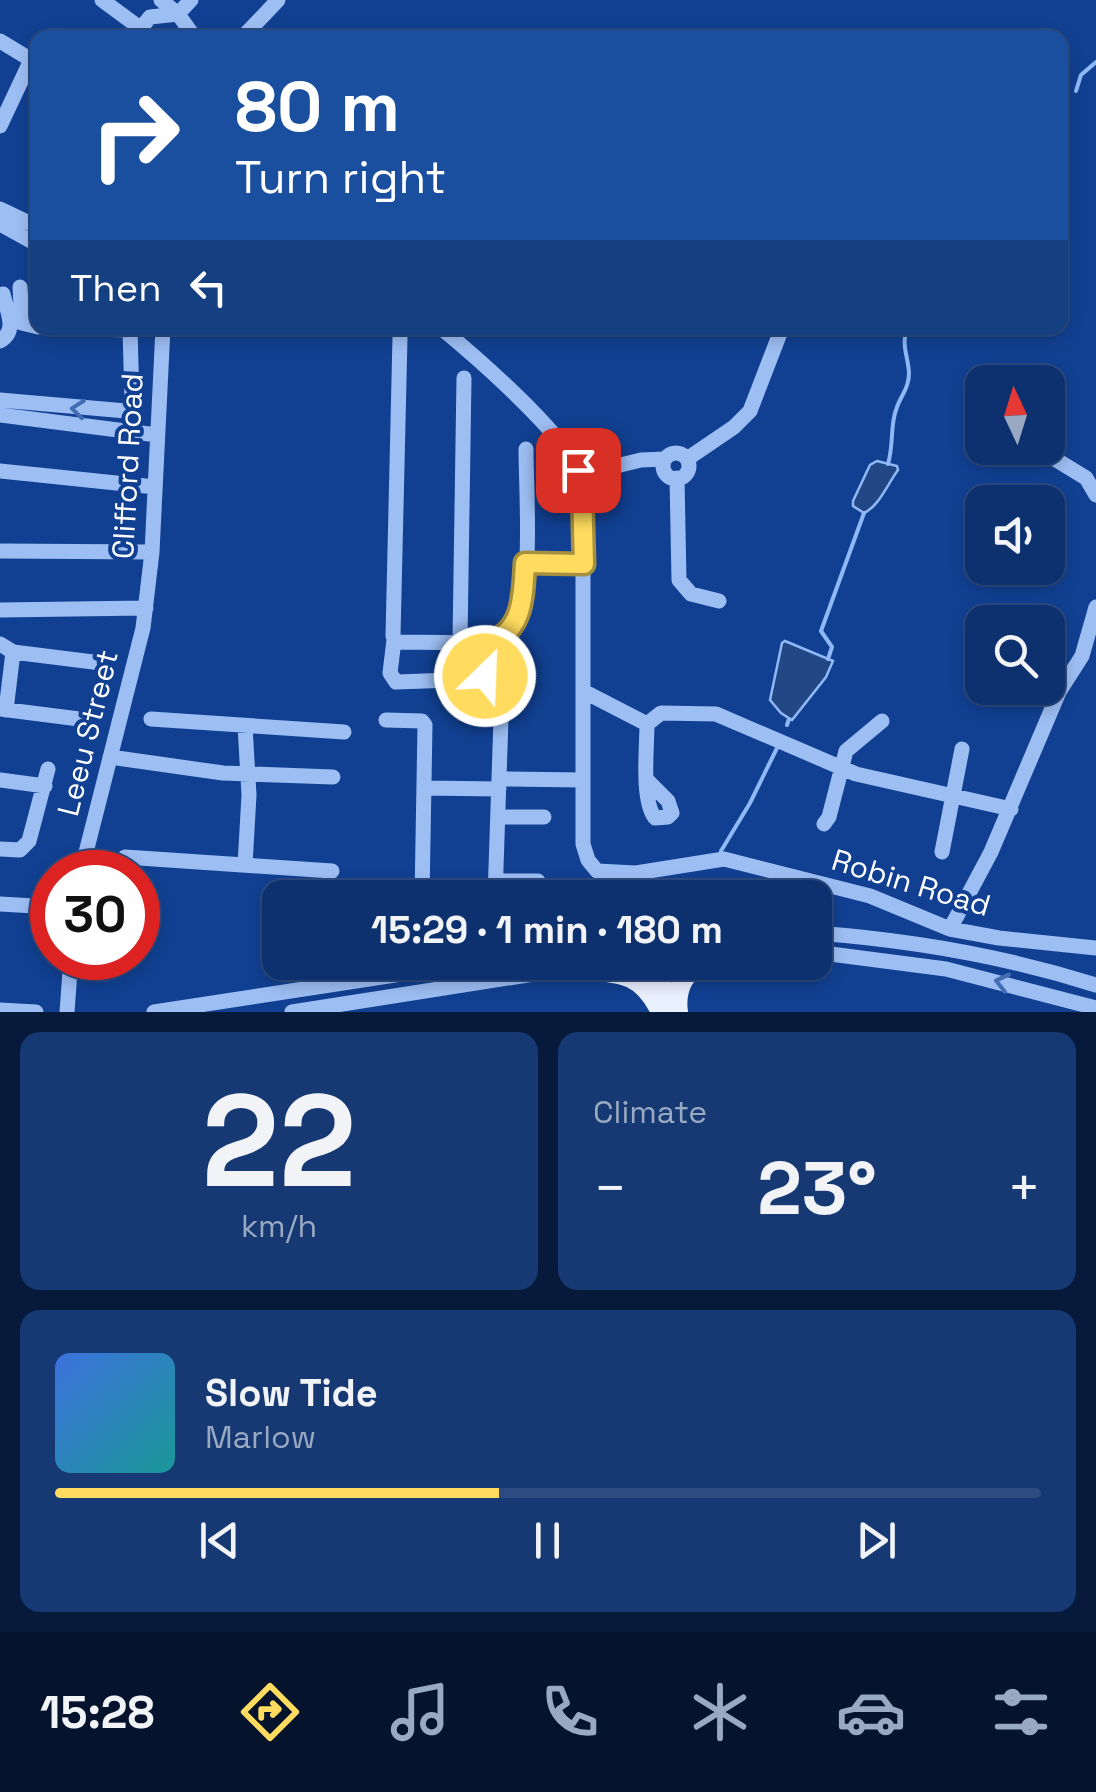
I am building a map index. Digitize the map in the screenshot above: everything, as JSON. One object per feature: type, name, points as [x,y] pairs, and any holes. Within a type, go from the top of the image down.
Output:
[{"type":"main road","points":[[635,980],[648,987]]},
{"type":"main road","points":[[645,980],[661,1012]]},
{"type":"main road","points":[[660,980],[676,1012]]},
{"type":"main road","points":[[676,1012],[683,980]]},
{"type":"street","points":[[102,0],[134,30]]},
{"type":"street","points":[[161,0],[189,30]]},
{"type":"street","points":[[140,30],[153,16],[178,14],[191,0]]},
{"type":"street","points":[[250,30],[278,0]]},
{"type":"street","points":[[0,42],[30,60]]},
{"type":"street","points":[[0,126],[30,70]]},
{"type":"street","points":[[0,210],[30,223]]},
{"type":"street","points":[[0,224],[30,240]]},
{"type":"street","points":[[0,240],[17,233]]},
{"type":"street","points":[[0,342],[8,336],[10,328],[1,294],[30,283]]},
{"type":"street","points":[[20,287],[22,323],[30,325]]},
{"type":"street","points":[[0,400],[126,412],[132,402],[130,335]]},
{"type":"street","name":"Clifford Road","points":[[146,608],[162,335]]},
{"type":"street","points":[[448,335],[540,421],[569,454],[579,475],[640,460],[664,459],[674,453],[686,459]]},
{"type":"street","points":[[686,459],[737,425],[750,411],[779,335]]},
{"type":"street","points":[[400,337],[394,640],[390,673],[396,682],[481,679],[487,670],[488,642]]},
{"type":"street","points":[[460,641],[464,378]]},
{"type":"street","points":[[0,415],[157,435]]},
{"type":"street","points":[[394,640],[488,642],[501,638],[514,626],[523,595],[526,449]]},
{"type":"street","points":[[664,459],[665,473],[677,478]]},
{"type":"street","points":[[677,478],[687,471],[686,459]]},
{"type":"street","points":[[1065,465],[1086,478],[1096,495]]},
{"type":"street","points":[[0,471],[154,487]]},
{"type":"street","name":"Robin Road","points":[[579,475],[584,564],[583,844],[588,860],[600,872],[676,868],[724,858],[870,896],[950,929],[1096,948]]},
{"type":"street","points":[[677,478],[680,583],[690,594],[718,601]]},
{"type":"street","points":[[0,550],[152,552]]},
{"type":"street","points":[[525,563],[584,564]]},
{"type":"street","points":[[950,929],[992,852],[1053,706],[1087,645],[1096,606]]},
{"type":"street","points":[[87,720],[3,710],[5,647],[1,610],[146,608]]},
{"type":"street","name":"Leeu Street","points":[[87,850],[146,608]]},
{"type":"street","points":[[5,647],[101,663]]},
{"type":"street","points":[[583,691],[647,724]]},
{"type":"street","points":[[648,781],[647,724],[655,714],[710,714],[840,768],[1010,810]]},
{"type":"street","points":[[496,880],[501,718]]},
{"type":"street","points":[[152,720],[344,732]]},
{"type":"street","points":[[386,720],[424,723],[422,880]]},
{"type":"street","points":[[824,824],[846,751],[882,721]]},
{"type":"street","points":[[244,865],[249,795],[245,726]]},
{"type":"street","points":[[942,852],[962,748]]},
{"type":"street","points":[[109,761],[142,773],[333,777]]},
{"type":"street","points":[[0,780],[46,778],[26,846],[0,849]]},
{"type":"street","points":[[424,788],[582,780]]},
{"type":"street","points":[[499,817],[544,817]]},
{"type":"street","points":[[160,859],[332,871]]},
{"type":"street","points":[[0,904],[30,906]]},
{"type":"street","points":[[832,935],[956,949],[1096,985]]},
{"type":"street","points":[[832,954],[946,969],[1096,1008]]},
{"type":"street","points":[[67,1012],[70,980]]},
{"type":"street","points":[[154,1012],[363,980]]},
{"type":"street","points":[[292,1012],[510,980]]},
{"type":"street","points":[[0,1010],[36,1012]]},
{"type":"water","points":[[877,461],[897,466],[898,470],[864,513],[853,506],[853,501],[870,465]]},
{"type":"water","points":[[785,641],[833,661],[826,677],[792,720],[770,700]]},
{"type":"waterway","points":[[1076,91],[1081,75],[1096,62]]},
{"type":"waterway","points":[[888,464],[894,416],[909,379],[905,335]]},
{"type":"waterway","points":[[828,659],[832,647],[821,631],[864,513]]},
{"type":"waterway","points":[[787,725],[789,719]]},
{"type":"waterway","points":[[721,851],[778,746]]},
{"type":"route","points":[[485,676],[488,642],[501,638],[514,626],[523,595],[525,563],[584,564],[584,514],[578,470]]}]
